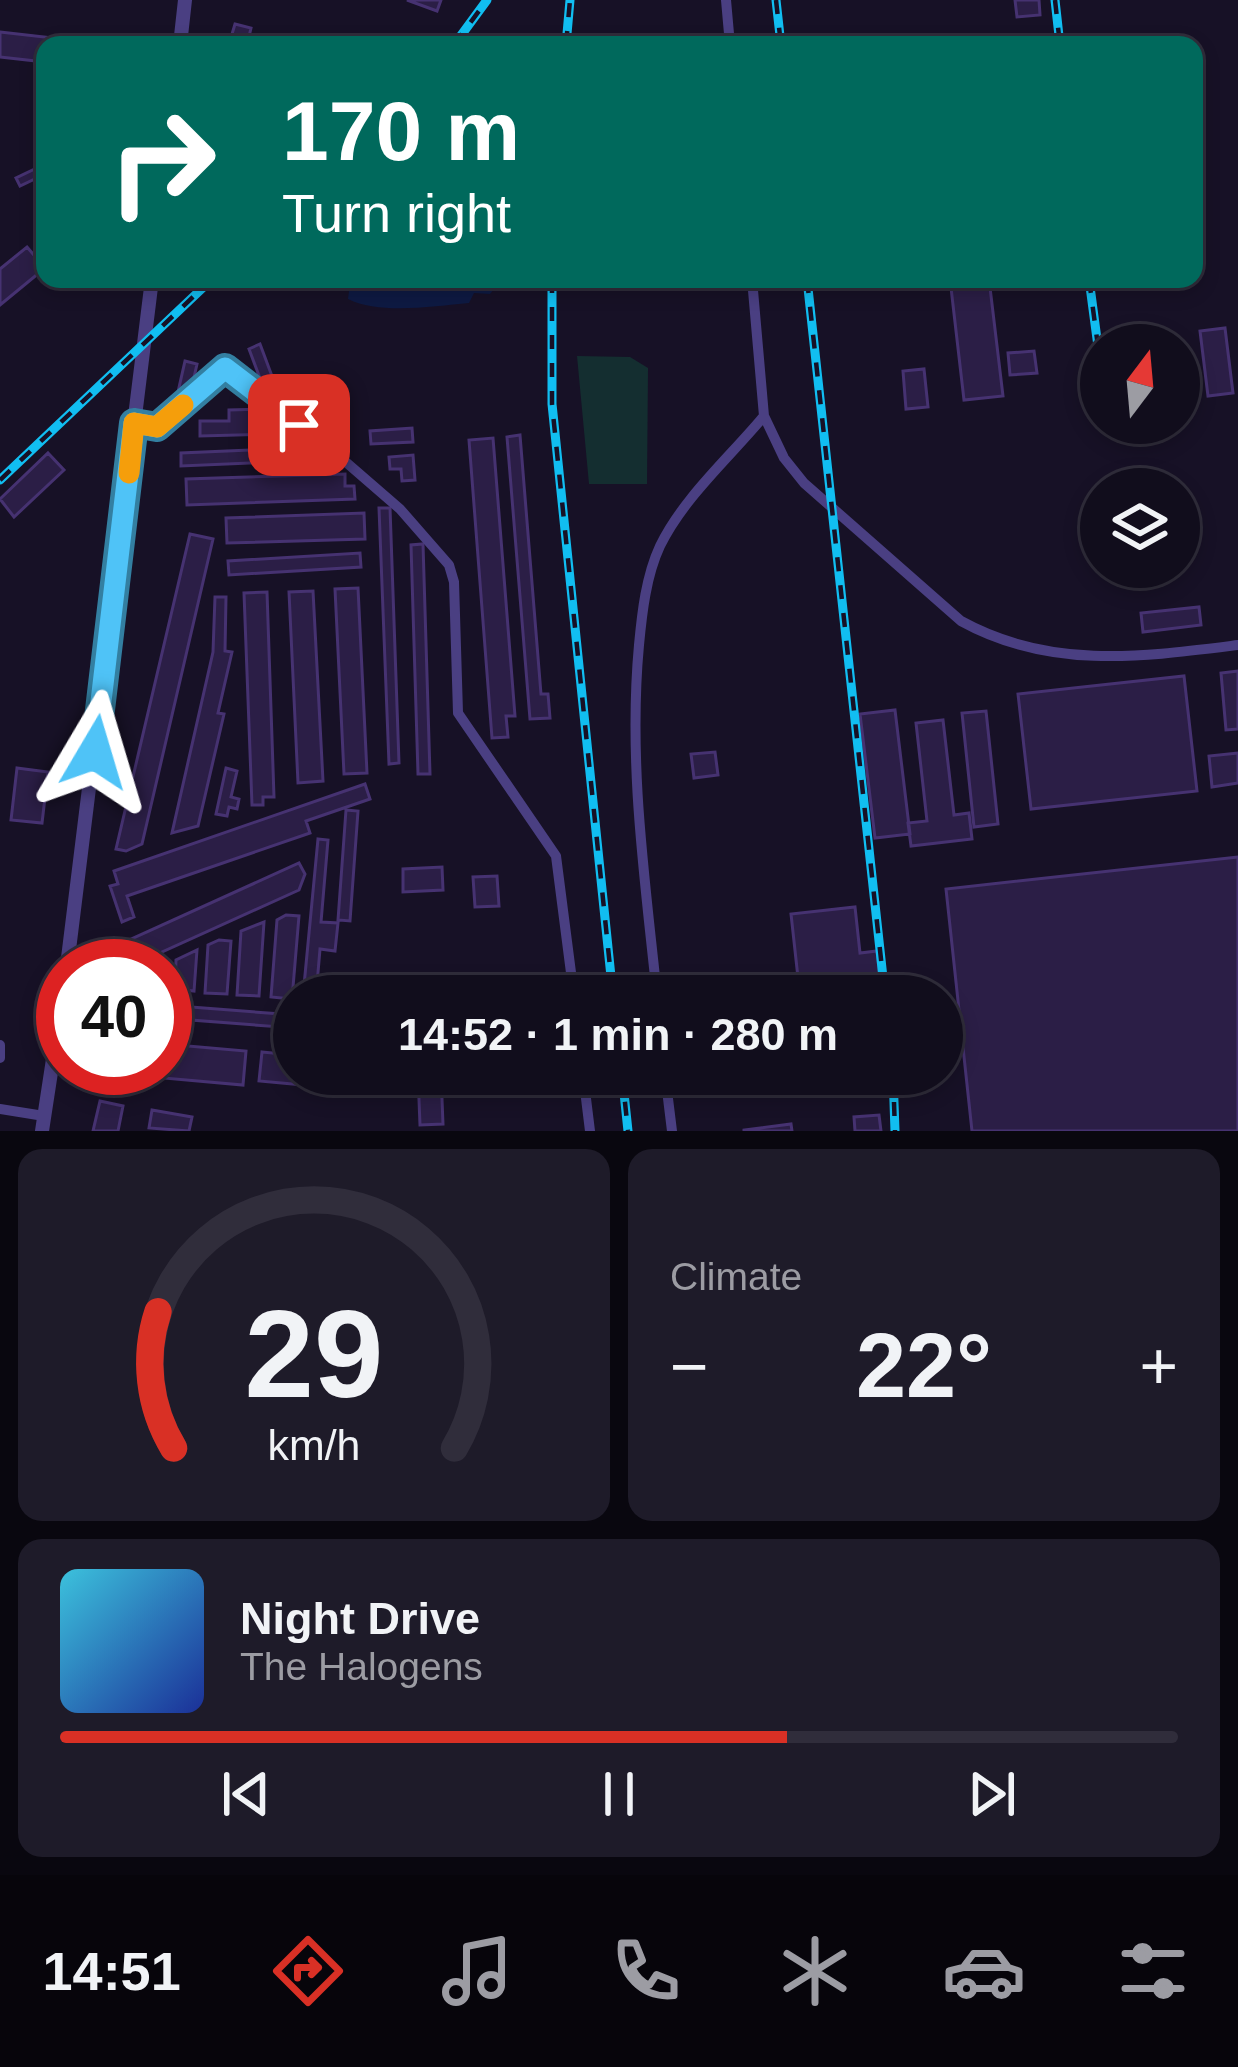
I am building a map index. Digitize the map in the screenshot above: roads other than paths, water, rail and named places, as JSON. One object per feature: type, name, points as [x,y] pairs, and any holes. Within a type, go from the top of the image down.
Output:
[{"type":"street","points":[[181,36],[185,0]]},
{"type":"street","points":[[726,0],[729,36]]},
{"type":"street","points":[[70,939],[151,288]]},
{"type":"street","points":[[753,288],[764,416],[784,458],[804,483],[961,621],[1023,647],[1094,659],[1238,645]]},
{"type":"street","points":[[134,423],[157,427],[225,368],[326,444],[442,553],[454,582],[458,713],[556,856],[571,975]]},
{"type":"street","points":[[655,975],[634,740],[647,589],[659,548],[679,515],[764,416]]},
{"type":"street","points":[[0,1046],[0,1058]]},
{"type":"street","points":[[586,1095],[590,1131]]},
{"type":"street","points":[[668,1095],[672,1131]]},
{"type":"street","points":[[0,1108],[43,1124]]},
{"type":"water","points":[[495,288],[490,294],[474,293],[469,303],[407,308],[361,304],[348,299],[349,291]]},
{"type":"railway","points":[[461,36],[487,0]]},
{"type":"railway","points":[[567,36],[570,0]]},
{"type":"railway","points":[[776,0],[780,36]]},
{"type":"railway","points":[[1055,0],[1059,36]]},
{"type":"railway","points":[[0,480],[203,288]]},
{"type":"railway","points":[[552,288],[552,404],[611,975]]},
{"type":"railway","points":[[808,288],[883,975]]},
{"type":"railway","points":[[1090,288],[1095,324]]},
{"type":"railway","points":[[624,1095],[628,1131]]},
{"type":"railway","points":[[894,1095],[895,1131]]}]
